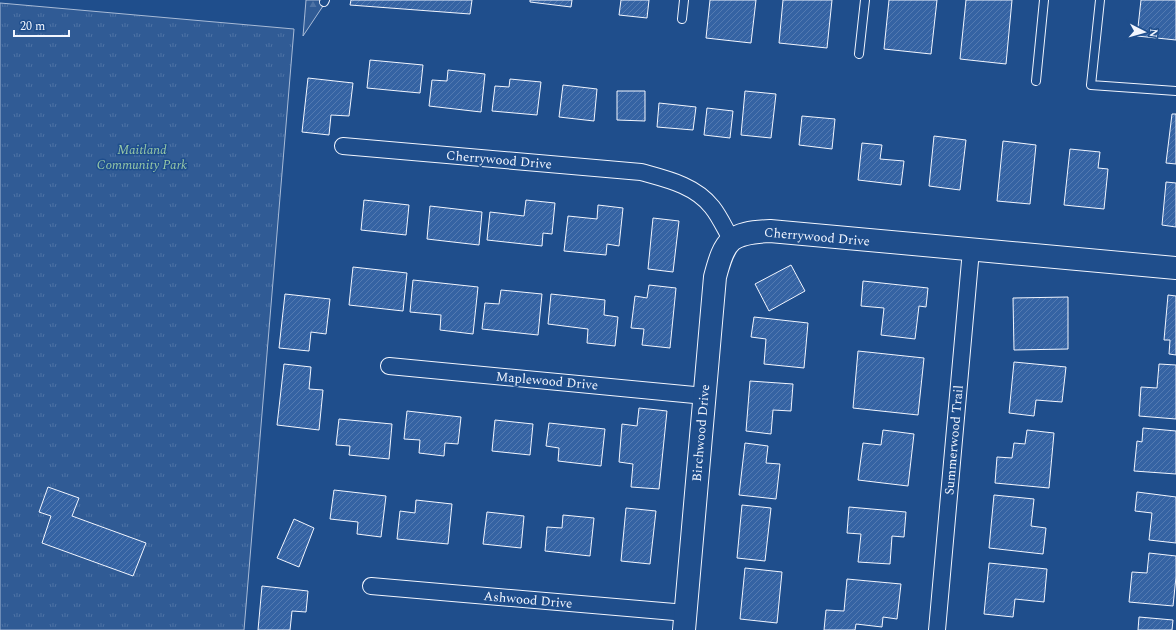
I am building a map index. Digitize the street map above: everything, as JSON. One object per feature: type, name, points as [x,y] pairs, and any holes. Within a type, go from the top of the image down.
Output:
[{"type":"street","name":"Cherrywood Drive","points":[[343,146],[641,172],[674,181],[696,193],[712,207],[731,239],[750,232],[770,231],[1176,268]]},
{"type":"street","name":"Birchwood Drive","points":[[685,622],[715,277],[721,254],[731,239]]},
{"type":"street","name":"Summerwood Trail","points":[[937,630],[971,250]]},
{"type":"street","name":"Maplewood Drive","points":[[389,366],[704,396]]},
{"type":"street","name":"Ashwood Drive","points":[[371,586],[685,622]]},
{"type":"lane","points":[[682,19],[684,0]]},
{"type":"lane","points":[[859,54],[865,0]]},
{"type":"lane","points":[[1036,81],[1044,0]]},
{"type":"lane","points":[[1100,0],[1091,85],[1176,91]]},
{"type":"green space","points":[[306,0],[326,0],[303,36]]},
{"type":"green space","name":"Maitland Community Park","points":[[0,3],[294,29],[244,630],[0,630]]},
{"type":"building","points":[[351,0],[472,0],[470,14],[350,5]]},
{"type":"building","points":[[530,0],[572,0],[571,7],[530,2]]},
{"type":"building","points":[[621,0],[649,0],[647,18],[619,15]]},
{"type":"building","points":[[710,0],[756,0],[751,43],[706,38]]},
{"type":"building","points":[[783,0],[832,0],[827,48],[779,43]]},
{"type":"building","points":[[889,0],[937,0],[931,54],[884,49]]},
{"type":"building","points":[[966,0],[1012,0],[1006,64],[960,59]]},
{"type":"building","points":[[1141,0],[1176,0],[1176,40],[1137,36]]},
{"type":"building","points":[[370,60],[423,65],[420,93],[367,88]]},
{"type":"building","points":[[448,70],[485,74],[481,112],[429,106],[432,80],[447,81]]},
{"type":"building","points":[[308,78],[353,83],[349,116],[331,115],[329,135],[302,132]]},
{"type":"building","points":[[510,79],[541,82],[537,115],[492,111],[495,86],[509,87]]},
{"type":"building","points":[[563,85],[597,89],[594,121],[559,117]]},
{"type":"building","points":[[617,91],[645,91],[645,121],[617,120]]},
{"type":"building","points":[[745,91],[776,94],[771,138],[741,135]]},
{"type":"building","points":[[659,103],[696,107],[693,130],[657,127]]},
{"type":"building","points":[[707,108],[733,111],[730,138],[704,135]]},
{"type":"building","points":[[1172,114],[1176,114],[1176,164],[1166,163]]},
{"type":"building","points":[[802,116],[835,119],[832,149],[799,145]]},
{"type":"building","points":[[934,136],[966,140],[960,190],[929,186]]},
{"type":"building","points":[[1003,141],[1036,145],[1030,204],[997,201]]},
{"type":"building","points":[[862,143],[882,145],[880,159],[904,161],[901,185],[858,180]]},
{"type":"building","points":[[1070,149],[1100,152],[1098,168],[1108,169],[1104,209],[1064,205]]},
{"type":"building","points":[[1166,182],[1176,183],[1176,227],[1162,225]]},
{"type":"building","points":[[364,200],[409,205],[406,235],[361,230]]},
{"type":"building","points":[[526,200],[555,203],[552,234],[543,233],[542,246],[487,240],[490,212],[524,216]]},
{"type":"building","points":[[598,205],[623,208],[619,246],[607,244],[606,255],[564,251],[568,216],[597,219]]},
{"type":"building","points":[[430,206],[482,212],[479,245],[427,239]]},
{"type":"building","points":[[653,218],[679,221],[673,272],[648,269]]},
{"type":"building","points":[[791,265],[805,291],[769,311],[755,284]]},
{"type":"building","points":[[353,267],[407,273],[403,311],[349,305]]},
{"type":"building","points":[[413,280],[478,287],[473,334],[440,330],[441,315],[410,312]]},
{"type":"building","points":[[863,281],[928,288],[926,307],[919,306],[915,339],[881,335],[884,308],[861,306]]},
{"type":"building","points":[[649,285],[676,288],[670,348],[642,345],[644,329],[631,328],[635,296],[647,298]]},
{"type":"building","points":[[501,290],[542,294],[538,335],[482,329],[485,303],[499,304]]},
{"type":"building","points":[[285,294],[330,299],[326,334],[311,332],[309,351],[279,348]]},
{"type":"building","points":[[551,294],[605,300],[604,315],[618,317],[615,346],[587,343],[588,329],[548,324]]},
{"type":"building","points":[[1168,295],[1176,296],[1176,355],[1169,354],[1170,340],[1164,340]]},
{"type":"building","points":[[1068,297],[1068,349],[1014,350],[1013,298]]},
{"type":"building","points":[[754,317],[808,323],[804,368],[764,364],[766,339],[751,337]]},
{"type":"building","points":[[858,351],[924,358],[918,415],[853,408]]},
{"type":"building","points":[[1014,362],[1066,367],[1062,402],[1036,400],[1034,416],[1009,413]]},
{"type":"building","points":[[284,364],[311,367],[309,389],[323,390],[319,430],[277,425]]},
{"type":"building","points":[[1159,364],[1176,365],[1176,419],[1139,416],[1141,387],[1157,388]]},
{"type":"building","points":[[750,381],[793,384],[791,411],[773,410],[771,434],[746,431]]},
{"type":"building","points":[[639,408],[667,411],[659,489],[631,487],[633,464],[619,462],[622,424],[637,426]]},
{"type":"building","points":[[407,411],[461,417],[458,444],[445,443],[444,456],[419,453],[420,440],[404,439]]},
{"type":"building","points":[[339,419],[392,424],[389,459],[349,455],[350,446],[336,445]]},
{"type":"building","points":[[495,420],[533,424],[530,455],[492,451]]},
{"type":"building","points":[[549,423],[605,429],[601,466],[558,461],[559,448],[546,446]]},
{"type":"building","points":[[1143,428],[1176,431],[1176,474],[1134,471],[1137,441],[1142,442]]},
{"type":"building","points":[[883,430],[914,434],[908,486],[858,480],[863,443],[881,445]]},
{"type":"building","points":[[1027,430],[1054,433],[1049,488],[995,483],[997,457],[1012,458],[1014,443],[1025,444]]},
{"type":"building","points":[[745,443],[768,446],[766,463],[780,464],[776,499],[739,495]]},
{"type":"building","points":[[48,487],[79,498],[72,516],[146,543],[133,576],[42,543],[51,516],[39,512]]},
{"type":"building","points":[[334,490],[386,496],[381,537],[357,534],[358,522],[330,519]]},
{"type":"building","points":[[1137,492],[1176,497],[1176,543],[1149,540],[1152,513],[1135,511]]},
{"type":"building","points":[[994,495],[1034,499],[1031,526],[1046,528],[1043,554],[989,548]]},
{"type":"building","points":[[416,500],[452,504],[448,544],[397,539],[400,511],[415,513]]},
{"type":"building","points":[[742,505],[771,508],[765,561],[737,558]]},
{"type":"building","points":[[849,507],[906,512],[904,537],[892,536],[890,564],[858,562],[861,534],[847,533]]},
{"type":"building","points":[[626,508],[656,511],[650,564],[621,561]]},
{"type":"building","points":[[487,512],[524,516],[521,548],[483,544]]},
{"type":"building","points":[[563,515],[594,518],[590,556],[545,551],[547,527],[562,528]]},
{"type":"building","points":[[294,519],[314,528],[299,567],[277,558]]},
{"type":"building","points":[[1149,553],[1176,556],[1176,577],[1173,606],[1129,602],[1132,572],[1147,573]]},
{"type":"building","points":[[989,563],[1047,569],[1044,602],[1015,599],[1013,617],[984,614]]},
{"type":"building","points":[[745,568],[782,572],[777,623],[740,619]]},
{"type":"building","points":[[847,579],[901,584],[897,619],[883,617],[882,627],[856,624],[855,630],[824,630],[826,610],[844,611]]},
{"type":"building","points":[[262,586],[308,591],[306,612],[292,611],[290,630],[258,630]]},
{"type":"building","points":[[1139,617],[1173,620],[1172,630],[1138,630]]}]
